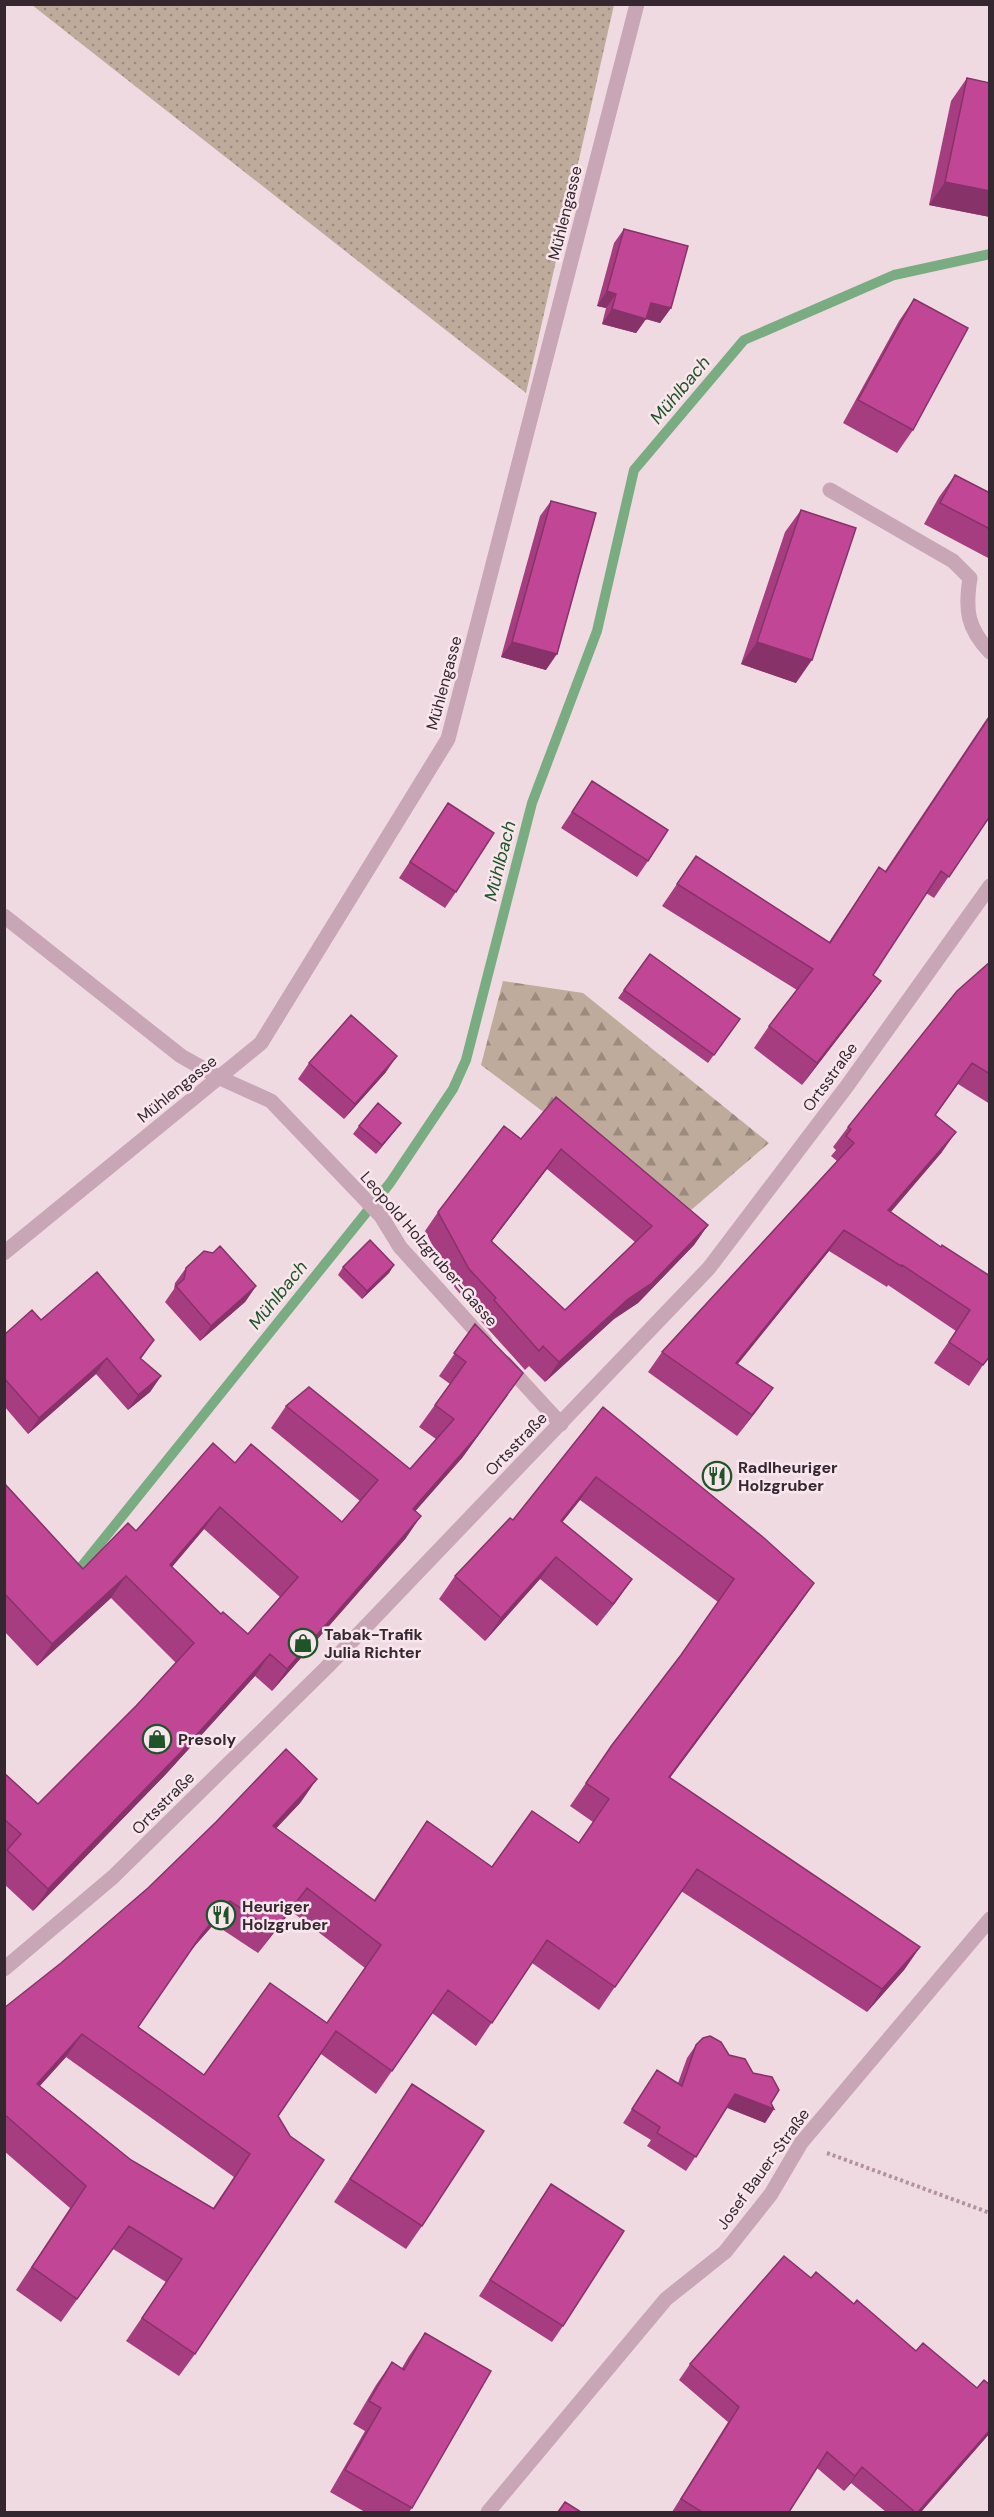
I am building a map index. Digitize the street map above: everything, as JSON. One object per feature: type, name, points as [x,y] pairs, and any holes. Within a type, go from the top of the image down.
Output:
[{"type":"street","name":"Mühlengasse","points":[[4,1253],[261,1043],[448,739],[637,4]]},
{"type":"street","points":[[830,490],[953,561],[970,578],[966,606],[977,639],[990,652]]},
{"type":"street","name":"Ortsstraße","points":[[4,1969],[113,1877],[327,1667],[709,1268],[847,1086],[990,886]]},
{"type":"street","name":"Leopold Holzgruber-Gasse","points":[[4,916],[181,1056],[220,1078],[271,1101],[381,1216],[400,1247],[561,1424]]},
{"type":"street","name":"Josef Bauer-Straße","points":[[488,2512],[666,2299],[725,2252],[771,2194],[801,2143],[990,1919]]},
{"type":"path","points":[[801,2143],[990,2213]]},
{"type":"green space","points":[[32,5],[614,5],[526,393]]},
{"type":"green space","points":[[503,981],[583,993],[769,1143],[683,1217],[481,1065]]},
{"type":"building","points":[[967,78],[990,83],[990,191],[945,182]]},
{"type":"building","points":[[624,229],[688,246],[671,308],[651,303],[646,319],[612,309],[616,294],[607,291]]},
{"type":"building","points":[[914,299],[968,328],[913,430],[858,400]]},
{"type":"building","points":[[955,475],[990,493],[990,529],[940,503]]},
{"type":"building","points":[[551,501],[596,513],[557,654],[512,642]]},
{"type":"building","points":[[801,510],[856,528],[812,660],[757,642]]},
{"type":"building","points":[[990,716],[990,816],[949,877],[941,871],[873,975],[881,981],[817,1063],[769,1026],[813,969],[677,884],[696,856],[830,943],[879,867],[886,872]]},
{"type":"building","points":[[592,781],[668,830],[648,861],[572,812]]},
{"type":"building","points":[[448,803],[494,833],[456,892],[410,862]]},
{"type":"building","points":[[650,954],[740,1019],[714,1055],[624,990]]},
{"type":"building","points":[[990,962],[990,1074],[972,1063],[935,1115],[956,1132],[888,1210],[941,1247],[942,1245],[990,1276],[990,1356],[983,1365],[949,1342],[970,1310],[844,1230],[736,1363],[773,1388],[752,1415],[662,1352],[854,1143],[846,1136],[851,1129],[848,1127],[957,991]]},
{"type":"building","points":[[351,1015],[397,1056],[355,1104],[309,1063]]},
{"type":"building","points":[[556,1097],[708,1225],[652,1283],[628,1299],[559,1362],[543,1346],[539,1351],[494,1300],[496,1298],[469,1269],[438,1212],[504,1126],[521,1139]],"holes":[[[561,1149],[652,1226],[565,1310],[491,1241]]]},
{"type":"building","points":[[378,1103],[401,1123],[382,1145],[359,1126]]},
{"type":"building","points":[[370,1240],[394,1265],[367,1291],[343,1267]]},
{"type":"building","points":[[220,1246],[256,1286],[211,1326],[176,1286],[184,1279],[186,1268],[204,1251],[213,1253]]},
{"type":"building","points":[[97,1272],[154,1340],[140,1358],[161,1376],[138,1395],[107,1358],[39,1418],[4,1378],[4,1335],[32,1310],[41,1320]]},
{"type":"building","points":[[475,1324],[523,1373],[477,1436],[413,1509],[421,1516],[287,1669],[270,1654],[181,1752],[48,1889],[7,1850],[21,1834],[4,1819],[4,1773],[38,1804],[136,1706],[194,1643],[126,1576],[52,1644],[4,1593],[4,1483],[83,1569],[128,1523],[136,1531],[213,1443],[235,1463],[251,1444],[342,1522],[378,1480],[286,1406],[309,1387],[410,1469],[454,1419],[435,1405],[466,1362],[454,1353]],"holes":[[[220,1507],[298,1577],[248,1634],[223,1612],[221,1614],[170,1565]]]},
{"type":"building","points":[[603,1407],[764,1538],[814,1583],[669,1777],[920,1947],[882,1989],[697,1869],[615,1987],[547,1940],[492,2023],[448,1990],[392,2071],[336,2031],[278,2116],[290,2136],[324,2160],[195,2354],[142,2318],[182,2259],[129,2226],[77,2299],[32,2267],[86,2186],[4,2114],[4,2008],[61,1963],[148,1888],[286,1749],[317,1779],[273,1826],[375,1901],[427,1821],[492,1867],[532,1811],[579,1843],[609,1799],[586,1783],[734,1579],[596,1477],[561,1521],[632,1579],[613,1604],[556,1557],[501,1618],[455,1576],[510,1518],[513,1520]],"holes":[[[307,1888],[381,1945],[327,2023],[270,1983],[204,2075],[138,2027],[202,1934],[230,1901],[274,1931]],[[82,2034],[250,2154],[214,2209],[131,2160],[37,2084]]]},
{"type":"building","points":[[710,2036],[721,2042],[729,2055],[745,2059],[753,2073],[772,2077],[779,2090],[771,2103],[774,2109],[735,2094],[696,2157],[657,2133],[660,2127],[632,2109],[657,2070],[682,2086],[696,2045],[703,2038]]},
{"type":"building","points":[[412,2084],[484,2131],[422,2226],[350,2179]]},
{"type":"building","points":[[551,2184],[624,2231],[563,2326],[490,2280]]},
{"type":"building","points":[[784,2256],[811,2278],[816,2272],[854,2304],[857,2300],[916,2351],[923,2343],[977,2388],[984,2380],[990,2385],[990,2430],[918,2512],[915,2512],[862,2467],[855,2476],[827,2452],[789,2512],[702,2512],[681,2499],[739,2407],[690,2364]]},
{"type":"building","points":[[425,2333],[491,2371],[412,2508],[345,2470],[381,2408],[369,2401],[392,2362],[404,2370]]},
{"type":"building","points":[[565,2502],[581,2512],[558,2512]]},
{"type":"waterway","name":"Mühlbach","points":[[78,1571],[390,1183],[453,1089],[466,1060],[532,803],[597,631],[634,470],[744,340],[894,275],[990,254]]},
{"type":"place","name":"Radlheuriger Holzgruber","points":[[717,1476]]},
{"type":"place","name":"Tabak-Trafik Julia Richter","points":[[303,1643]]},
{"type":"place","name":"Presoly","points":[[157,1739]]},
{"type":"place","name":"Heuriger Holzgruber","points":[[221,1915]]}]
